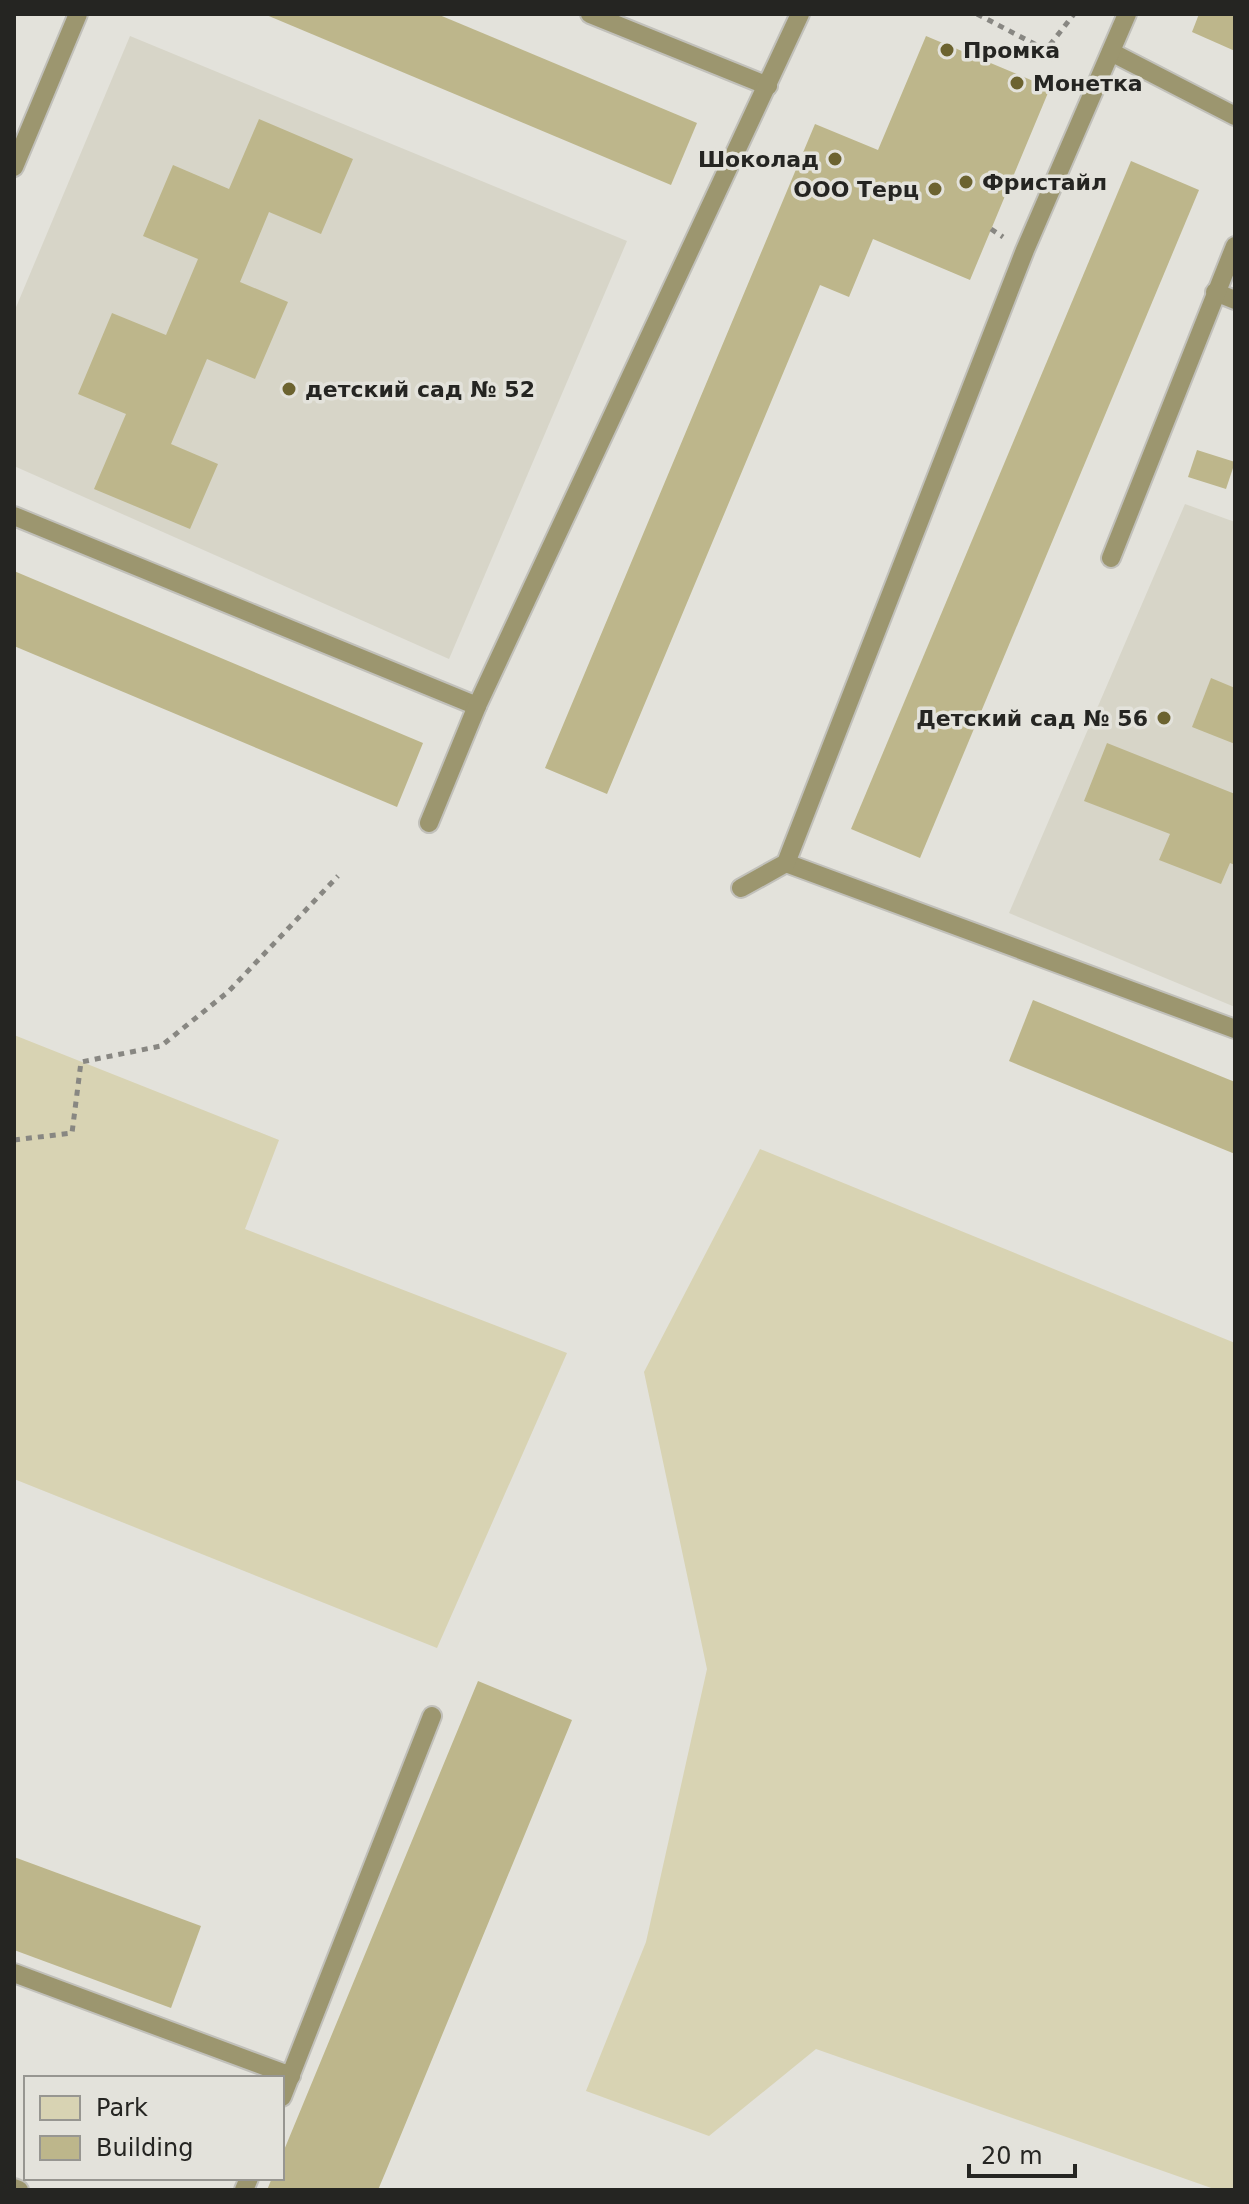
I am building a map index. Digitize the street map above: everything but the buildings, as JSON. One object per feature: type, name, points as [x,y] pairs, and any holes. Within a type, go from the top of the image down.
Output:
[{"type":"lane","points":[[14,167],[78,14]]},
{"type":"lane","points":[[590,14],[768,86]]},
{"type":"lane","points":[[429,823],[477,706],[800,14]]},
{"type":"lane","points":[[741,888],[786,863],[1025,250],[1127,14]]},
{"type":"lane","points":[[1111,52],[1235,116]]},
{"type":"lane","points":[[1111,558],[1235,246]]},
{"type":"lane","points":[[1215,292],[1235,300]]},
{"type":"lane","points":[[14,516],[477,706]]},
{"type":"lane","points":[[786,863],[1235,1029]]},
{"type":"lane","points":[[284,2092],[432,1716]]},
{"type":"lane","points":[[14,1973],[291,2076]]},
{"type":"path","points":[[977,14],[1046,50],[1074,14]]},
{"type":"path","points":[[14,1140],[72,1133],[81,1062],[161,1046],[228,992],[338,876]]},
{"type":"shaded area","name":"детский сад № 52","points":[[130,36],[627,241],[449,659],[14,466],[14,312]]},
{"type":"shaded area","name":"Детский сад № 56","points":[[1185,504],[1235,522],[1235,1007],[1009,913]]},
{"type":"green space","points":[[14,1035],[279,1140],[245,1229],[567,1353],[437,1648],[14,1479]]},
{"type":"green space","points":[[760,1149],[1235,1343],[1235,2190],[1217,2190],[816,2049],[709,2136],[586,2091],[646,1942],[707,1669],[644,1372]]},
{"type":"place","name":"Промка","points":[[947,50]]},
{"type":"place","name":"Монетка","points":[[1017,83]]},
{"type":"place","name":"Шоколад","points":[[835,159]]},
{"type":"place","name":"Фристайл","points":[[966,182]]},
{"type":"place","name":"ООО Терц","points":[[935,189]]},
{"type":"place","name":"детский сад № 52","points":[[289,389]]},
{"type":"place","name":"Детский сад № 56","points":[[1164,718]]}]
